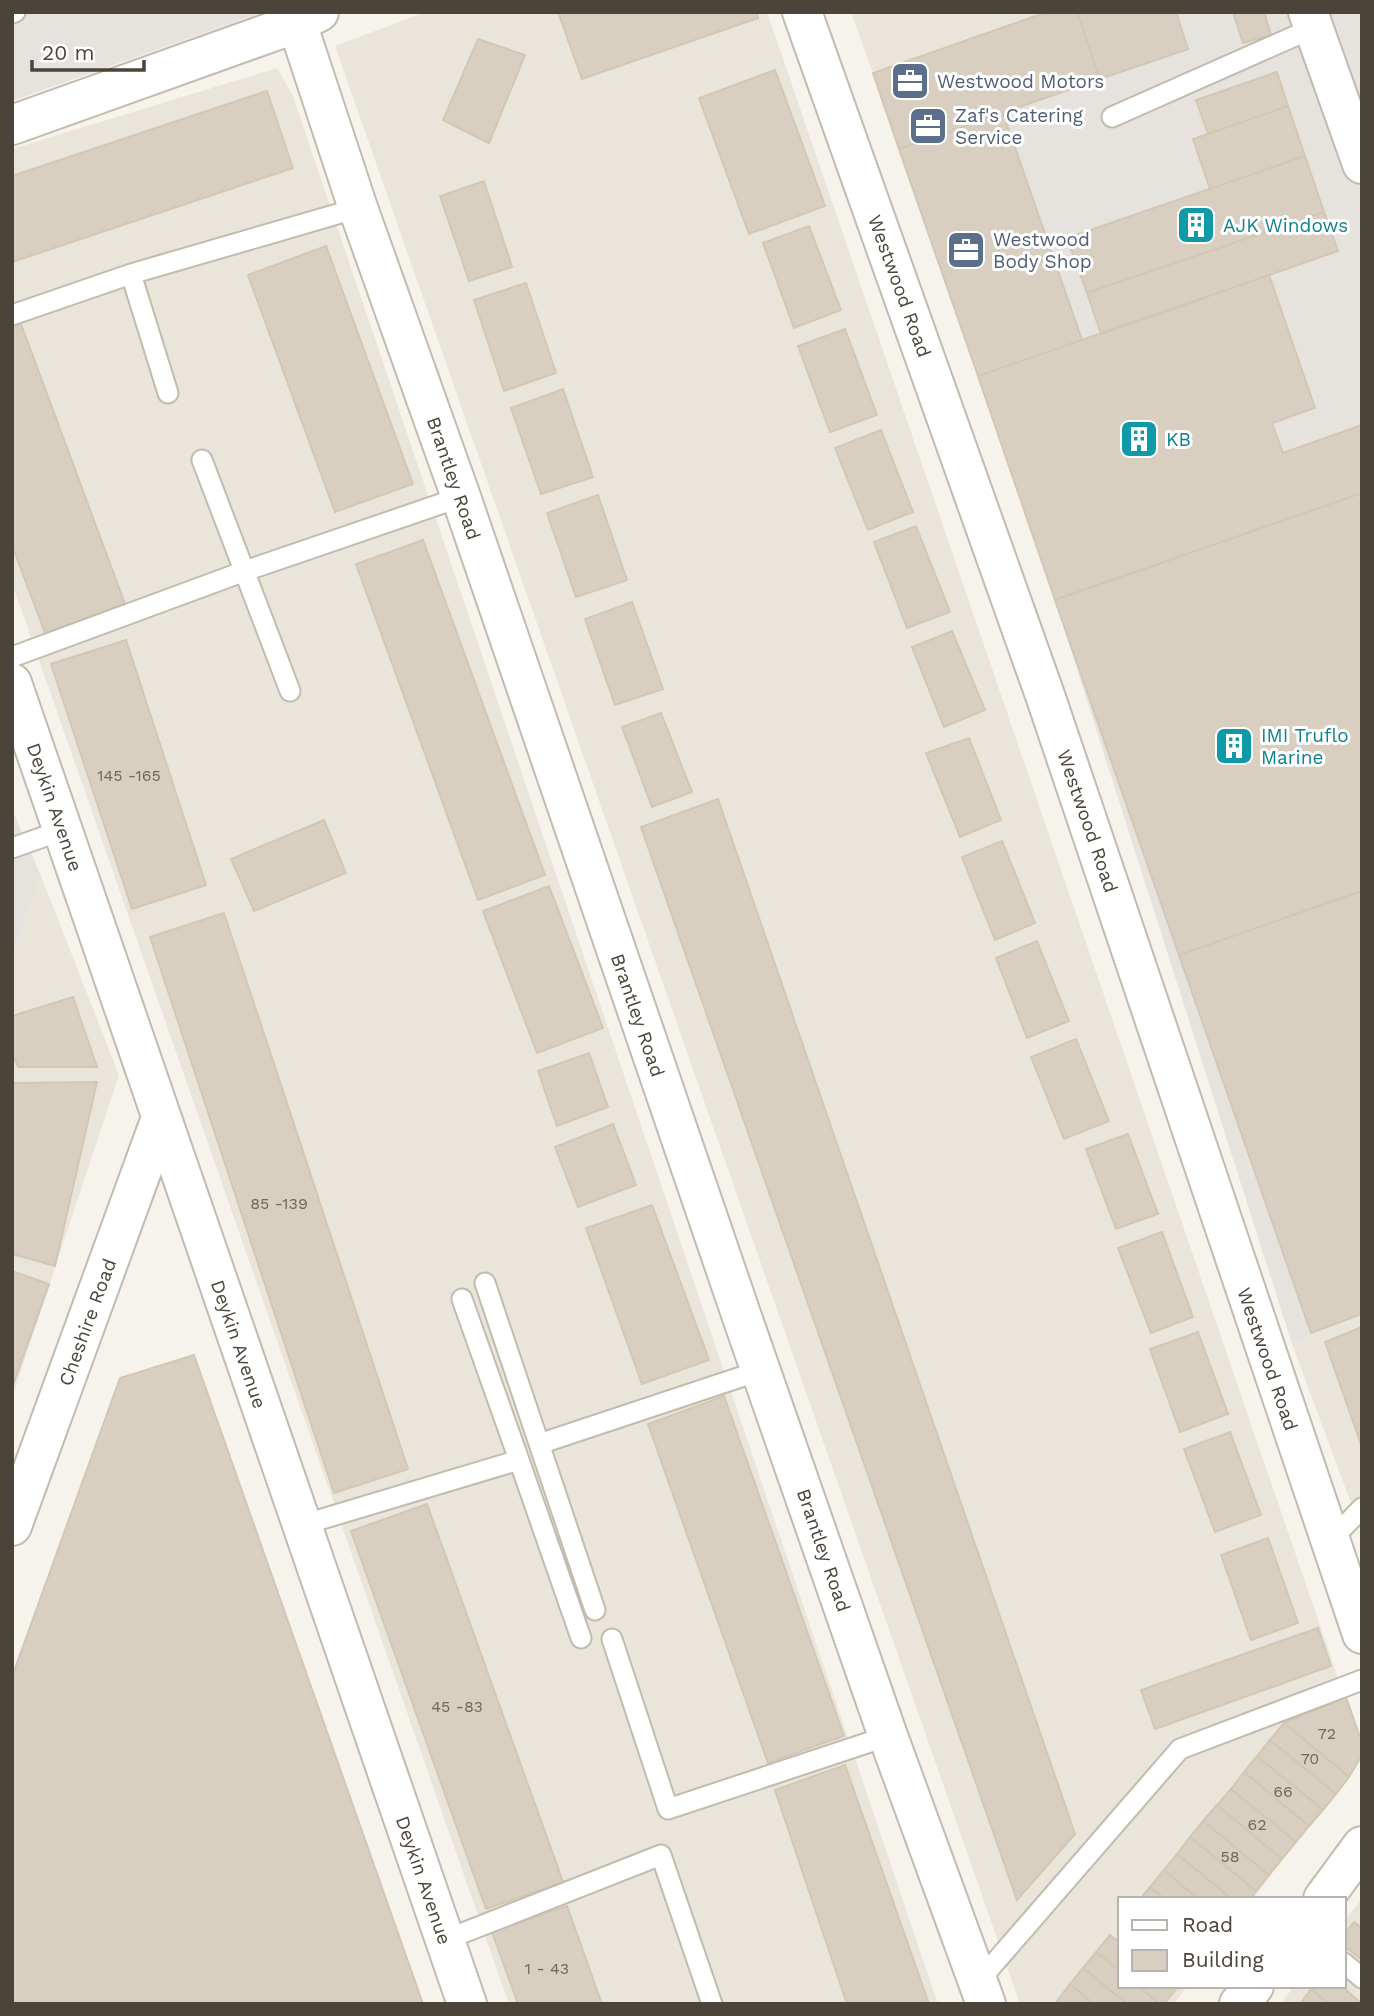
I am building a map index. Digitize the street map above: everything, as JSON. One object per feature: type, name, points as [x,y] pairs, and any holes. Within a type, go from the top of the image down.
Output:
[{"type":"street","name":"Westwood Road","points":[[802,12],[1051,711],[1362,1634]]},
{"type":"street","points":[[12,125],[308,18]]},
{"type":"street","name":"Brantley Road","points":[[308,18],[358,208],[461,497],[603,916],[888,1736],[982,1993]]},
{"type":"street","points":[[1311,20],[1362,164]]},
{"type":"street","name":"Deykin Avenue","points":[[12,683],[467,2004]]},
{"type":"street","name":"Cheshire Road","points":[[12,1526],[161,1118]]},
{"type":"street","points":[[1324,1897],[1362,1846]]},
{"type":"street","points":[[1239,2004],[1252,1988]]},
{"type":"lane","points":[[1112,117],[1311,20]]},
{"type":"lane","points":[[12,315],[131,274],[358,208]]},
{"type":"lane","points":[[131,274],[168,393]]},
{"type":"lane","points":[[202,460],[290,691]]},
{"type":"lane","points":[[12,657],[245,571],[461,497]]},
{"type":"lane","points":[[12,848],[63,830]]},
{"type":"lane","points":[[485,1283],[595,1610]]},
{"type":"lane","points":[[462,1299],[581,1638]]},
{"type":"lane","points":[[539,1444],[762,1370]]},
{"type":"lane","points":[[302,1525],[519,1460]]},
{"type":"lane","points":[[1329,1541],[1362,1508]]},
{"type":"lane","points":[[612,1639],[668,1809],[888,1736]]},
{"type":"lane","points":[[982,1993],[1180,1749],[1362,1680]]},
{"type":"lane","points":[[445,1940],[661,1855],[712,2004]]},
{"type":"lane","points":[[1346,1965],[1362,1978]]},
{"type":"shaded area","points":[[12,12],[263,12],[12,101]]},
{"type":"shaded area","points":[[426,12],[767,12],[1362,1748],[1362,1754],[1255,1897],[1118,1897],[1118,1988],[1186,1988],[1174,2004],[1020,2004],[335,46]]},
{"type":"shaded area","points":[[851,12],[1041,12],[873,73]]},
{"type":"shaded area","points":[[1041,12],[1362,12],[1362,1314],[1311,1333],[1292,1344],[1055,600],[873,73]]},
{"type":"shaded area","points":[[277,68],[293,96],[938,2004],[509,2004],[12,583],[12,149]]},
{"type":"shaded area","points":[[12,809],[41,876],[12,957]]},
{"type":"shaded area","points":[[41,876],[119,1075],[12,1398],[12,957]]},
{"type":"shaded area","points":[[1362,1314],[1362,1533],[1292,1344],[1311,1333]]},
{"type":"shaded area","points":[[1362,1899],[1362,2004],[1281,2004],[1293,1988],[1346,1988],[1346,1919]]},
{"type":"building","points":[[558,12],[757,12],[758,18],[582,79]]},
{"type":"building","points":[[1047,12],[1077,12],[1100,79],[899,149],[873,73]]},
{"type":"building","points":[[1077,12],[1176,12],[1188,49],[1100,79]]},
{"type":"building","points":[[1233,12],[1264,12],[1271,35],[1243,43]]},
{"type":"building","points":[[478,39],[525,55],[489,143],[443,120]]},
{"type":"building","points":[[775,70],[825,206],[749,234],[699,98]]},
{"type":"building","points":[[1277,72],[1288,106],[1208,134],[1196,100]]},
{"type":"building","points":[[267,91],[293,168],[12,262],[12,176]]},
{"type":"building","points":[[1288,106],[1305,156],[1210,189],[1193,139]]},
{"type":"building","points":[[1003,113],[1082,340],[978,376],[899,149]]},
{"type":"building","name":"AJK Windows","points":[[1305,156],[1324,212],[1087,293],[1067,238]]},
{"type":"building","points":[[484,181],[512,267],[469,281],[440,196]]},
{"type":"building","points":[[1324,212],[1338,251],[1101,334],[1087,293]]},
{"type":"building","points":[[809,226],[841,310],[794,328],[763,243]]},
{"type":"building","points":[[326,246],[413,484],[335,512],[248,275]]},
{"type":"building","name":"KB","points":[[1269,275],[1315,408],[1272,423],[1283,453],[1362,425],[1362,493],[1055,600],[978,376]]},
{"type":"building","points":[[526,283],[556,373],[504,391],[474,300]]},
{"type":"building","points":[[21,324],[125,604],[45,633],[12,545],[12,327]]},
{"type":"building","points":[[845,329],[877,415],[830,432],[798,346]]},
{"type":"building","points":[[563,389],[593,477],[541,494],[511,408]]},
{"type":"building","points":[[881,430],[913,512],[868,530],[835,448]]},
{"type":"building","name":"IMI Truflo Marine","points":[[1362,493],[1362,891],[1179,955],[1055,600]]},
{"type":"building","points":[[598,495],[627,580],[576,597],[547,513]]},
{"type":"building","points":[[916,526],[950,612],[907,628],[874,542]]},
{"type":"building","points":[[423,540],[545,875],[478,900],[356,564]]},
{"type":"building","points":[[632,602],[663,689],[615,705],[585,619]]},
{"type":"building","points":[[952,631],[985,710],[944,727],[912,647]]},
{"type":"building","points":[[126,640],[206,885],[132,909],[51,664]]},
{"type":"building","points":[[661,713],[692,792],[652,807],[622,727]]},
{"type":"building","points":[[969,738],[1001,820],[960,837],[926,753]]},
{"type":"building","points":[[718,799],[1075,1834],[1017,1900],[641,827]]},
{"type":"building","points":[[324,820],[346,873],[254,911],[231,859]]},
{"type":"building","points":[[1002,841],[1035,923],[995,940],[962,857]]},
{"type":"building","points":[[549,886],[603,1028],[537,1053],[483,911]]},
{"type":"building","points":[[1362,891],[1362,1314],[1311,1333],[1179,955]]},
{"type":"building","points":[[224,913],[408,1469],[334,1493],[150,937]]},
{"type":"building","points":[[1037,941],[1069,1021],[1027,1038],[996,958]]},
{"type":"building","points":[[73,997],[97,1067],[18,1067],[12,1053],[12,1016]]},
{"type":"building","points":[[1076,1039],[1109,1121],[1064,1139],[1031,1057]]},
{"type":"building","points":[[589,1053],[608,1107],[557,1126],[538,1071]]},
{"type":"building","points":[[97,1082],[55,1266],[12,1254],[13,1083]]},
{"type":"building","points":[[613,1124],[636,1185],[578,1207],[555,1147]]},
{"type":"building","points":[[1128,1134],[1158,1214],[1116,1229],[1086,1149]]},
{"type":"building","points":[[652,1205],[709,1360],[642,1384],[586,1228]]},
{"type":"building","points":[[1162,1232],[1193,1317],[1151,1333],[1118,1248]]},
{"type":"building","points":[[12,1271],[49,1284],[12,1388]]},
{"type":"building","points":[[1362,1327],[1362,1447],[1325,1342]]},
{"type":"building","points":[[1198,1332],[1228,1414],[1180,1432],[1150,1349]]},
{"type":"building","points":[[194,1355],[423,2004],[12,2004],[12,1677],[120,1378]]},
{"type":"building","points":[[724,1396],[844,1736],[768,1763],[648,1424]]},
{"type":"building","points":[[1230,1432],[1261,1515],[1215,1532],[1184,1449]]},
{"type":"building","points":[[427,1504],[563,1882],[486,1909],[351,1531]]},
{"type":"building","points":[[1268,1538],[1298,1623],[1251,1640],[1221,1555]]},
{"type":"building","points":[[1318,1628],[1331,1666],[1155,1729],[1141,1690]]},
{"type":"building","points":[[1346,1697],[1362,1743],[1362,1755],[1349,1777],[1284,1723]]},
{"type":"building","points":[[1284,1723],[1349,1777],[1336,1794],[1270,1740]]},
{"type":"building","points":[[1270,1740],[1336,1794],[1323,1810],[1257,1756]]},
{"type":"building","points":[[1257,1756],[1323,1810],[1309,1826],[1244,1772]]},
{"type":"building","points":[[845,1765],[929,2004],[847,2004],[775,1790]]},
{"type":"building","points":[[1244,1772],[1309,1826],[1296,1842],[1231,1789]]},
{"type":"building","points":[[1231,1789],[1296,1842],[1282,1859],[1217,1805]]},
{"type":"building","points":[[1217,1805],[1282,1859],[1269,1875],[1203,1821]]},
{"type":"building","points":[[1203,1821],[1269,1875],[1256,1891],[1190,1837]]},
{"type":"building","points":[[1190,1837],[1256,1891],[1252,1897],[1230,1897],[1177,1854]]},
{"type":"building","points":[[1177,1854],[1230,1897],[1196,1897],[1164,1870]]},
{"type":"building","points":[[1164,1870],[1196,1897],[1162,1897],[1150,1887]]},
{"type":"building","points":[[1150,1887],[1162,1897],[1142,1897]]},
{"type":"building","points":[[567,1906],[602,2004],[518,2004],[492,1932]]},
{"type":"building","points":[[1354,1922],[1362,1928],[1362,1960],[1346,1948],[1346,1932]]},
{"type":"building","points":[[1110,1935],[1118,1941],[1118,1969],[1096,1952]]},
{"type":"building","points":[[1096,1952],[1118,1969],[1118,1988],[1140,1988],[1160,2004],[1127,2004],[1083,1968]]},
{"type":"building","points":[[1083,1968],[1127,2004],[1094,2004],[1070,1984]]},
{"type":"building","points":[[1070,1984],[1094,2004],[1061,2004],[1057,2001]]},
{"type":"building","points":[[1140,1988],[1176,1989],[1164,2004],[1160,2004]]},
{"type":"building","points":[[1344,1988],[1362,2004],[1329,2004],[1311,1989]]},
{"type":"building","points":[[1311,1989],[1329,2004],[1300,2004]]},
{"type":"place","name":"Westwood Motors","points":[[910,81]]},
{"type":"place","name":"Zaf's Catering Service","points":[[928,126]]},
{"type":"place","name":"AJK Windows","points":[[1196,225]]},
{"type":"place","name":"Westwood Body Shop","points":[[966,250]]},
{"type":"place","name":"KB","points":[[1139,439]]},
{"type":"place","name":"IMI Truflo Marine","points":[[1234,746]]}]
